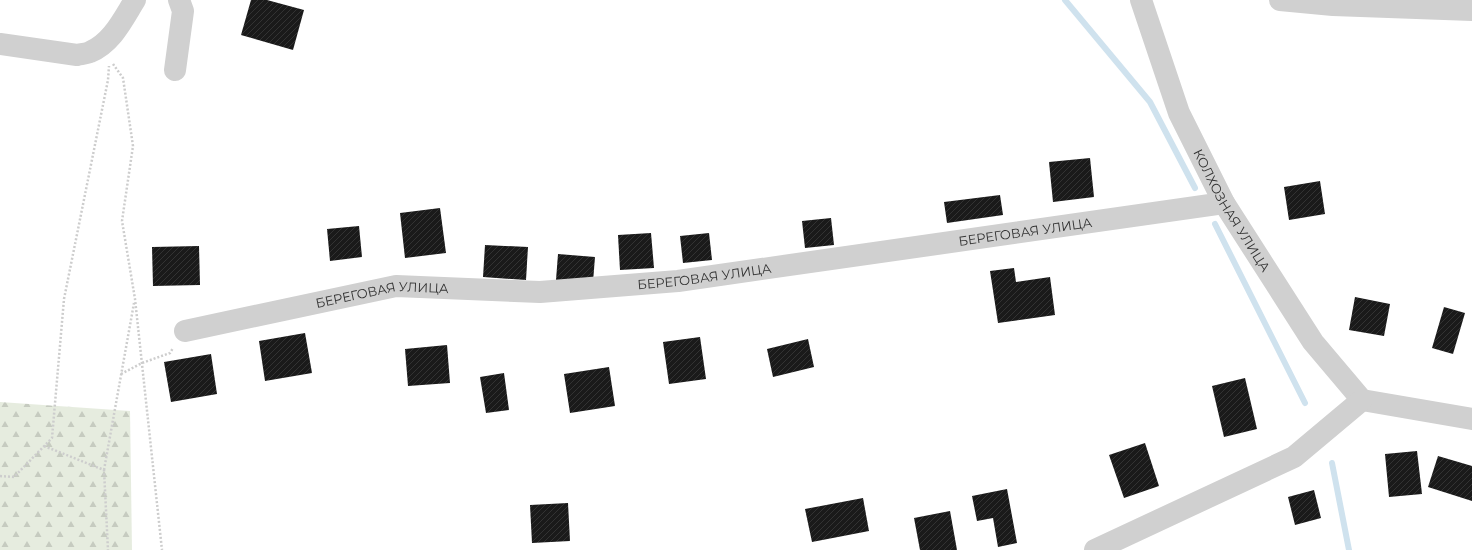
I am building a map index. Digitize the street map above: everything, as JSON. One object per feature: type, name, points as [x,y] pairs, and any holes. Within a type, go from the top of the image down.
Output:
[{"type":"street","points":[[0,44],[77,55],[89,52],[104,44],[109,47],[118,28],[135,0]]},
{"type":"street","points":[[174,70],[183,11],[179,0]]},
{"type":"street","name":"КОЛХОЗНАЯ УЛИЦА","points":[[1141,0],[1179,113],[1224,203],[1313,342],[1362,400]]},
{"type":"street","points":[[1280,0],[1333,5],[1472,10]]},
{"type":"street","name":"БЕРЕГОВАЯ УЛИЦА","points":[[185,331],[396,286],[540,292],[678,281],[1224,203]]},
{"type":"street","points":[[1095,550],[1294,457],[1362,400],[1472,420]]},
{"type":"path","points":[[109,47],[123,78],[133,146],[122,221],[135,299],[162,550]]},
{"type":"path","points":[[0,476],[14,477],[52,438],[64,299],[108,80],[109,47]]},
{"type":"path","points":[[108,550],[104,470],[135,299]]},
{"type":"path","points":[[121,374],[142,363],[170,353],[185,331]]},
{"type":"path","points":[[44,446],[104,470]]},
{"type":"green space","points":[[0,402],[130,411],[132,550],[0,550]]},
{"type":"building","points":[[251,0],[267,0],[304,10],[293,50],[241,35]]},
{"type":"building","points":[[1090,158],[1094,197],[1053,202],[1049,162]]},
{"type":"building","points":[[1320,181],[1325,214],[1289,220],[1284,187]]},
{"type":"building","points":[[1000,195],[1003,215],[947,223],[944,202]]},
{"type":"building","points":[[440,208],[446,253],[405,258],[400,213]]},
{"type":"building","points":[[831,218],[834,245],[805,248],[802,221]]},
{"type":"building","points":[[359,226],[362,257],[330,261],[327,229]]},
{"type":"building","points":[[651,233],[654,268],[620,270],[618,235]]},
{"type":"building","points":[[709,233],[712,260],[683,263],[680,236]]},
{"type":"building","points":[[485,245],[528,247],[526,280],[483,277]]},
{"type":"building","points":[[199,246],[200,285],[153,286],[152,247]]},
{"type":"building","points":[[558,254],[595,257],[593,282],[556,280]]},
{"type":"building","points":[[1014,268],[1016,282],[1050,277],[1055,315],[998,323],[990,271]]},
{"type":"building","points":[[1355,297],[1390,304],[1384,336],[1349,330]]},
{"type":"building","points":[[1444,307],[1465,313],[1453,354],[1432,348]]},
{"type":"building","points":[[305,333],[312,373],[265,381],[259,341]]},
{"type":"building","points":[[700,337],[706,379],[669,384],[663,342]]},
{"type":"building","points":[[808,339],[814,367],[773,377],[767,349]]},
{"type":"building","points":[[447,345],[450,383],[408,386],[405,349]]},
{"type":"building","points":[[211,354],[217,394],[171,402],[164,362]]},
{"type":"building","points":[[609,367],[615,406],[570,413],[564,374]]},
{"type":"building","points":[[504,373],[509,410],[486,413],[480,377]]},
{"type":"building","points":[[1245,378],[1257,429],[1224,437],[1212,386]]},
{"type":"building","points":[[1145,443],[1159,486],[1124,498],[1109,455]]},
{"type":"building","points":[[1417,451],[1422,494],[1389,497],[1385,454]]},
{"type":"building","points":[[1438,456],[1472,466],[1472,501],[1428,487]]},
{"type":"building","points":[[1007,489],[1017,543],[998,547],[993,518],[977,521],[972,496]]},
{"type":"building","points":[[1314,490],[1321,518],[1295,525],[1288,497]]},
{"type":"building","points":[[863,498],[869,531],[812,542],[805,509]]},
{"type":"building","points":[[568,503],[570,541],[532,543],[530,505]]},
{"type":"building","points":[[950,511],[957,550],[920,550],[914,518]]},
{"type":"waterway","points":[[1065,0],[1150,102],[1195,188]]},
{"type":"waterway","points":[[1215,224],[1305,403]]},
{"type":"waterway","points":[[1332,463],[1349,550]]}]
